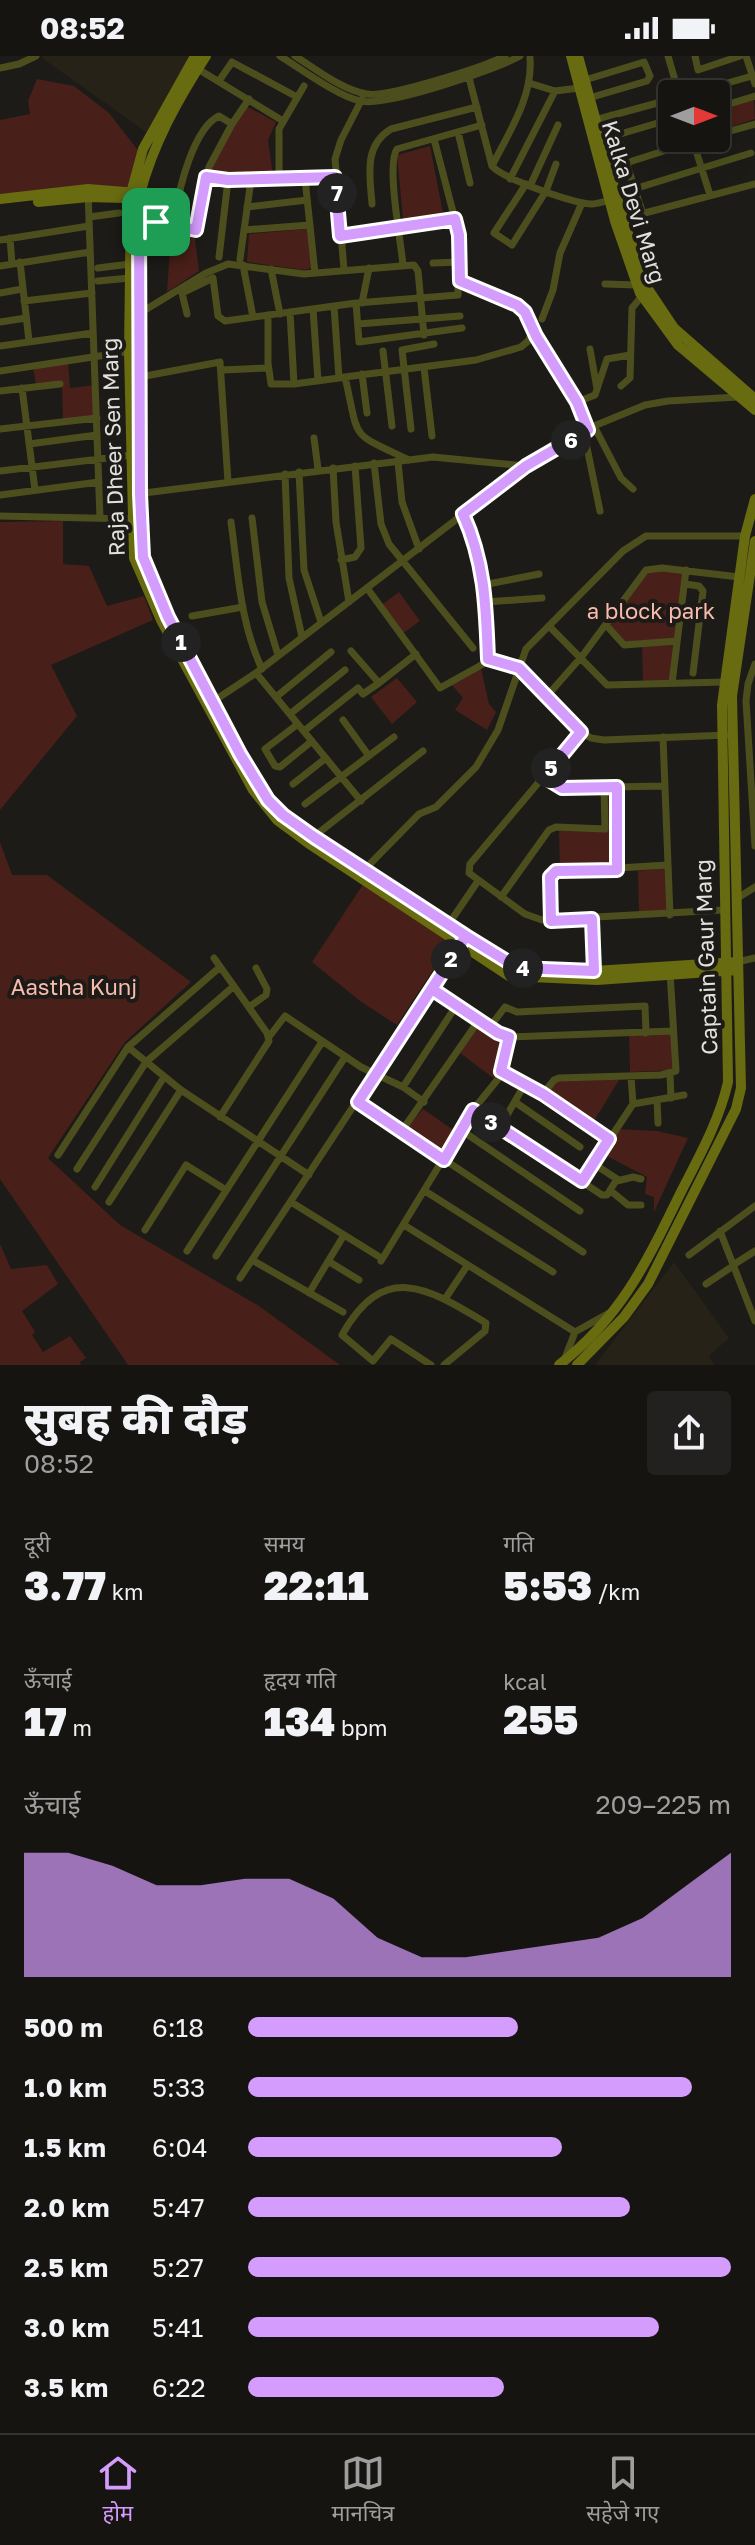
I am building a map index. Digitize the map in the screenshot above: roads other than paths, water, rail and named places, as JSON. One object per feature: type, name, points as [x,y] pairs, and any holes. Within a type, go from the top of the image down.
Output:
[{"type":"street","points":[[0,68],[36,56]]},
{"type":"street","name":"Raja Dheer Sen Marg","points":[[195,56],[143,149],[131,195],[130,278],[136,494],[143,557],[210,703],[264,805],[277,820],[364,870],[448,925],[463,940],[518,968],[670,971]]},
{"type":"street","name":"Raja Dheer Sen Marg","points":[[136,455],[140,377],[134,351],[140,313],[139,219],[131,195],[206,56]]},
{"type":"street","points":[[280,56],[362,98],[468,74],[519,57],[534,57],[525,100],[492,166]]},
{"type":"street","points":[[295,56],[312,71]]},
{"type":"street","points":[[468,74],[505,56]]},
{"type":"street","points":[[668,56],[675,80]]},
{"type":"street","points":[[695,56],[698,70],[740,56]]},
{"type":"street","points":[[730,85],[754,80],[746,56]]},
{"type":"street","name":"Kalka Devi Marg","points":[[579,57],[582,84],[610,200],[646,286],[665,317],[748,397],[755,410]]},
{"type":"street","points":[[219,81],[232,62],[297,97]]},
{"type":"street","points":[[529,83],[555,91],[644,62],[650,76],[647,81],[589,98]]},
{"type":"street","points":[[198,69],[283,121]]},
{"type":"street","points":[[468,74],[492,166],[510,179],[582,203],[596,204],[610,200]]},
{"type":"street","name":"Kalka Devi Marg","points":[[582,84],[589,98],[619,220],[642,296],[678,345],[748,397]]},
{"type":"street","points":[[279,180],[277,137],[304,86]]},
{"type":"street","points":[[510,179],[555,91]]},
{"type":"street","points":[[730,104],[755,96]]},
{"type":"street","points":[[344,270],[335,177],[337,149],[362,98]]},
{"type":"street","points":[[139,219],[196,230],[206,177],[232,124],[249,99]]},
{"type":"street","points":[[595,120],[658,103]]},
{"type":"street","points":[[372,204],[370,159],[373,148],[384,133],[477,107]]},
{"type":"street","points":[[611,115],[643,214]]},
{"type":"street","points":[[176,213],[186,167],[206,130],[215,117],[224,118],[232,124]]},
{"type":"street","points":[[617,135],[665,123],[670,149],[626,163]]},
{"type":"street","points":[[730,131],[755,124]]},
{"type":"street","points":[[403,265],[392,170],[393,153],[397,149],[482,125]]},
{"type":"street","points":[[556,164],[546,191],[512,245],[494,233],[528,185],[558,125]]},
{"type":"street","points":[[458,132],[470,183]]},
{"type":"street","points":[[187,314],[182,293],[213,278],[221,320],[359,303],[455,296],[460,291],[459,235],[434,139]]},
{"type":"street","points":[[697,152],[710,195]]},
{"type":"street","points":[[634,189],[751,153]]},
{"type":"street","points":[[206,177],[279,180],[335,177]]},
{"type":"street","points":[[305,179],[315,273]]},
{"type":"street","points":[[219,257],[228,180]]},
{"type":"street","points":[[251,180],[241,262],[253,317]]},
{"type":"street","points":[[619,220],[755,184]]},
{"type":"street","points":[[0,205],[88,193]]},
{"type":"street","points":[[88,193],[100,518]]},
{"type":"street","points":[[0,199],[88,193],[131,195]]},
{"type":"street","points":[[247,207],[307,200]]},
{"type":"street","points":[[542,319],[553,290],[560,253],[582,203]]},
{"type":"street","points":[[0,240],[119,213]]},
{"type":"street","points":[[340,236],[455,219]]},
{"type":"street","points":[[244,230],[310,225]]},
{"type":"street","points":[[10,238],[22,289],[29,341]]},
{"type":"street","points":[[0,266],[90,252]]},
{"type":"street","points":[[140,313],[206,273],[228,264],[241,262],[271,269],[315,273],[417,266],[424,335]]},
{"type":"street","points":[[433,263],[460,262]]},
{"type":"street","points":[[98,268],[130,264]]},
{"type":"street","points":[[369,268],[359,303],[359,342],[462,328]]},
{"type":"street","points":[[271,269],[280,314]]},
{"type":"street","points":[[98,281],[130,278]]},
{"type":"street","points":[[460,281],[517,305],[525,312],[536,336],[577,402],[589,430],[621,478],[633,489]]},
{"type":"street","points":[[605,284],[637,285]]},
{"type":"street","points":[[0,293],[22,289]]},
{"type":"street","points":[[24,301],[92,293]]},
{"type":"street","points":[[621,386],[630,378],[632,308],[642,296]]},
{"type":"street","points":[[334,306],[342,378],[353,422],[365,440],[409,460]]},
{"type":"street","points":[[313,309],[318,381]]},
{"type":"street","points":[[290,312],[294,384]]},
{"type":"street","points":[[268,315],[271,384],[294,384],[476,360],[521,347],[534,329]]},
{"type":"street","points":[[358,324],[460,316]]},
{"type":"street","points":[[0,322],[26,318]]},
{"type":"street","points":[[0,346],[93,333]]},
{"type":"street","points":[[411,429],[402,350],[434,344]]},
{"type":"street","points":[[590,349],[597,392]]},
{"type":"street","points":[[0,371],[134,351]]},
{"type":"street","points":[[383,351],[392,426]]},
{"type":"street","points":[[577,402],[597,392],[607,359],[630,355]]},
{"type":"street","points":[[140,377],[220,362],[228,482]]},
{"type":"street","points":[[33,366],[36,387]]},
{"type":"street","points":[[222,370],[268,368]]},
{"type":"street","points":[[424,368],[432,436]]},
{"type":"street","points":[[362,374],[367,413]]},
{"type":"street","points":[[0,391],[60,384]]},
{"type":"street","points":[[22,388],[35,490]]},
{"type":"street","points":[[210,703],[259,671],[526,466],[589,430],[645,405],[748,397]]},
{"type":"street","points":[[0,429],[97,418]]},
{"type":"street","points":[[589,430],[600,511]]},
{"type":"street","points":[[29,444],[97,435]]},
{"type":"street","points":[[314,438],[318,469]]},
{"type":"street","points":[[0,471],[136,455]]},
{"type":"street","points":[[136,494],[433,457],[526,466]]},
{"type":"street","points":[[398,462],[402,502],[419,549]]},
{"type":"street","points":[[374,463],[381,524],[389,544],[473,648]]},
{"type":"street","points":[[341,560],[358,556],[361,548],[355,466]]},
{"type":"street","points":[[333,468],[341,560],[349,602]]},
{"type":"street","points":[[299,472],[304,570],[321,622]]},
{"type":"street","points":[[285,474],[289,578],[302,637]]},
{"type":"street","points":[[0,495],[99,482]]},
{"type":"street","name":"Raja Dheer Sen Marg","points":[[136,494],[132,519],[134,558],[138,571],[161,620],[210,703]]},
{"type":"street","name":"Captain Gaur Marg","points":[[577,1365],[603,1341],[648,1284],[736,1109],[741,1088],[742,1060],[723,910],[726,735],[755,499]]},
{"type":"street","points":[[463,514],[477,546],[485,602],[488,659]]},
{"type":"street","points":[[0,516],[132,519]]},
{"type":"street","points":[[252,518],[262,602],[278,655]]},
{"type":"street","points":[[231,522],[243,607],[259,671],[276,697],[361,801]]},
{"type":"street","points":[[364,870],[419,814],[436,807],[476,767],[498,730],[526,649],[623,551],[646,536],[750,539]]},
{"type":"street","name":"Captain Gaur Marg","points":[[562,1363],[615,1310],[639,1278],[723,1103],[728,1082],[736,899],[724,682],[739,577],[750,539]]},
{"type":"street","points":[[547,696],[581,658],[646,570],[654,567],[739,577]]},
{"type":"street","points":[[672,683],[686,570]]},
{"type":"street","points":[[483,585],[539,574]]},
{"type":"street","points":[[685,584],[699,586],[703,591],[693,673]]},
{"type":"street","points":[[367,588],[440,688],[488,659]]},
{"type":"street","points":[[485,602],[542,598]]},
{"type":"street","points":[[192,616],[243,607]]},
{"type":"street","points":[[606,625],[624,645],[677,641]]},
{"type":"street","points":[[549,626],[607,685],[724,682]]},
{"type":"street","points":[[351,651],[379,683]]},
{"type":"street","points":[[276,697],[331,652]]},
{"type":"street","points":[[304,731],[358,688],[363,694],[416,654]]},
{"type":"street","points":[[488,659],[519,668],[581,732],[598,740],[726,735]]},
{"type":"street","points":[[755,664],[746,701],[755,846]]},
{"type":"street","points":[[290,714],[345,670]]},
{"type":"street","points":[[343,720],[369,756]]},
{"type":"street","points":[[298,724],[265,749],[275,766],[280,767],[312,741]]},
{"type":"street","points":[[581,732],[470,864],[469,873],[536,919],[551,921],[723,910]]},
{"type":"street","points":[[305,804],[394,737]]},
{"type":"street","points":[[663,737],[670,915]]},
{"type":"street","points":[[311,840],[423,751]]},
{"type":"street","points":[[293,784],[326,758]]},
{"type":"street","points":[[544,777],[562,788],[664,786]]},
{"type":"street","points":[[501,897],[549,830],[556,827],[605,829],[604,787]]},
{"type":"street","points":[[617,787],[617,870]]},
{"type":"street","name":"Raja Dheer Sen Marg","points":[[311,840],[463,940],[509,976],[597,980],[731,966]]},
{"type":"street","points":[[551,921],[550,877],[554,872],[667,865]]},
{"type":"street","points":[[448,925],[478,881]]},
{"type":"street","points":[[736,899],[755,887]]},
{"type":"street","points":[[592,919],[594,971]]},
{"type":"street","points":[[240,1278],[463,940]]},
{"type":"street","points":[[214,958],[269,1037]]},
{"type":"street","points":[[731,966],[755,958]]},
{"type":"street","points":[[58,1155],[128,1047],[220,967]]},
{"type":"street","points":[[249,1007],[266,995],[267,989],[256,968]]},
{"type":"street","points":[[543,1094],[556,1078],[670,1074],[677,1069],[670,971]]},
{"type":"street","points":[[77,1169],[146,1062],[234,986]]},
{"type":"street","points":[[432,989],[489,1028],[509,1037],[673,1031]]},
{"type":"street","points":[[403,1087],[456,1006]]},
{"type":"street","points":[[489,1028],[505,1007],[517,1012],[645,1006],[646,1033]]},
{"type":"street","points":[[220,1117],[285,1016],[345,1057],[403,1087],[424,1102]]},
{"type":"street","points":[[401,1132],[479,1020]]},
{"type":"street","points":[[291,1202],[380,1259],[473,1110],[501,1071],[509,1037]]},
{"type":"street","points":[[187,1251],[322,1042]]},
{"type":"street","points":[[128,1047],[181,1090],[309,1175]]},
{"type":"street","points":[[216,1256],[345,1057]]},
{"type":"street","points":[[501,1071],[543,1094],[609,1139]]},
{"type":"street","points":[[670,1074],[671,1098]]},
{"type":"street","points":[[582,1181],[633,1104],[631,1076]]},
{"type":"street","points":[[95,1187],[164,1077]]},
{"type":"street","points":[[500,1127],[522,1089]]},
{"type":"street","points":[[109,1202],[181,1090]]},
{"type":"street","points":[[633,1104],[684,1095]]},
{"type":"street","points":[[657,1100],[658,1123]]},
{"type":"street","points":[[358,1102],[583,1252]]},
{"type":"street","points":[[515,1102],[580,1147]]},
{"type":"street","points":[[473,1110],[602,1195],[607,1195],[617,1181],[633,1177],[641,1179]]},
{"type":"street","points":[[461,1130],[580,1211]]},
{"type":"street","points":[[594,1164],[616,1177],[617,1181]]},
{"type":"street","points":[[145,1230],[186,1165],[226,1190]]},
{"type":"street","points":[[425,1191],[553,1272]]},
{"type":"street","points":[[611,1191],[628,1205],[641,1205]]},
{"type":"street","points":[[689,1255],[755,1206]]},
{"type":"street","points":[[404,1225],[575,1332]]},
{"type":"street","points":[[720,1231],[755,1321]]},
{"type":"street","points":[[309,1293],[344,1235]]},
{"type":"street","points":[[706,1284],[755,1251]]},
{"type":"street","points":[[252,1260],[343,1312]]},
{"type":"street","points":[[328,1261],[359,1280]]},
{"type":"street","points":[[445,1299],[467,1266]]},
{"type":"street","points":[[431,1365],[391,1339],[373,1361],[342,1335],[351,1318],[367,1302],[387,1291],[408,1286],[426,1290],[486,1323],[487,1329],[444,1365]]},
{"type":"street","points":[[562,1363],[575,1332],[615,1310]]},
{"type":"park label","name":"a block park","points":[[651,611]]},
{"type":"park label","name":"Aastha Kunj","points":[[74,987]]}]
